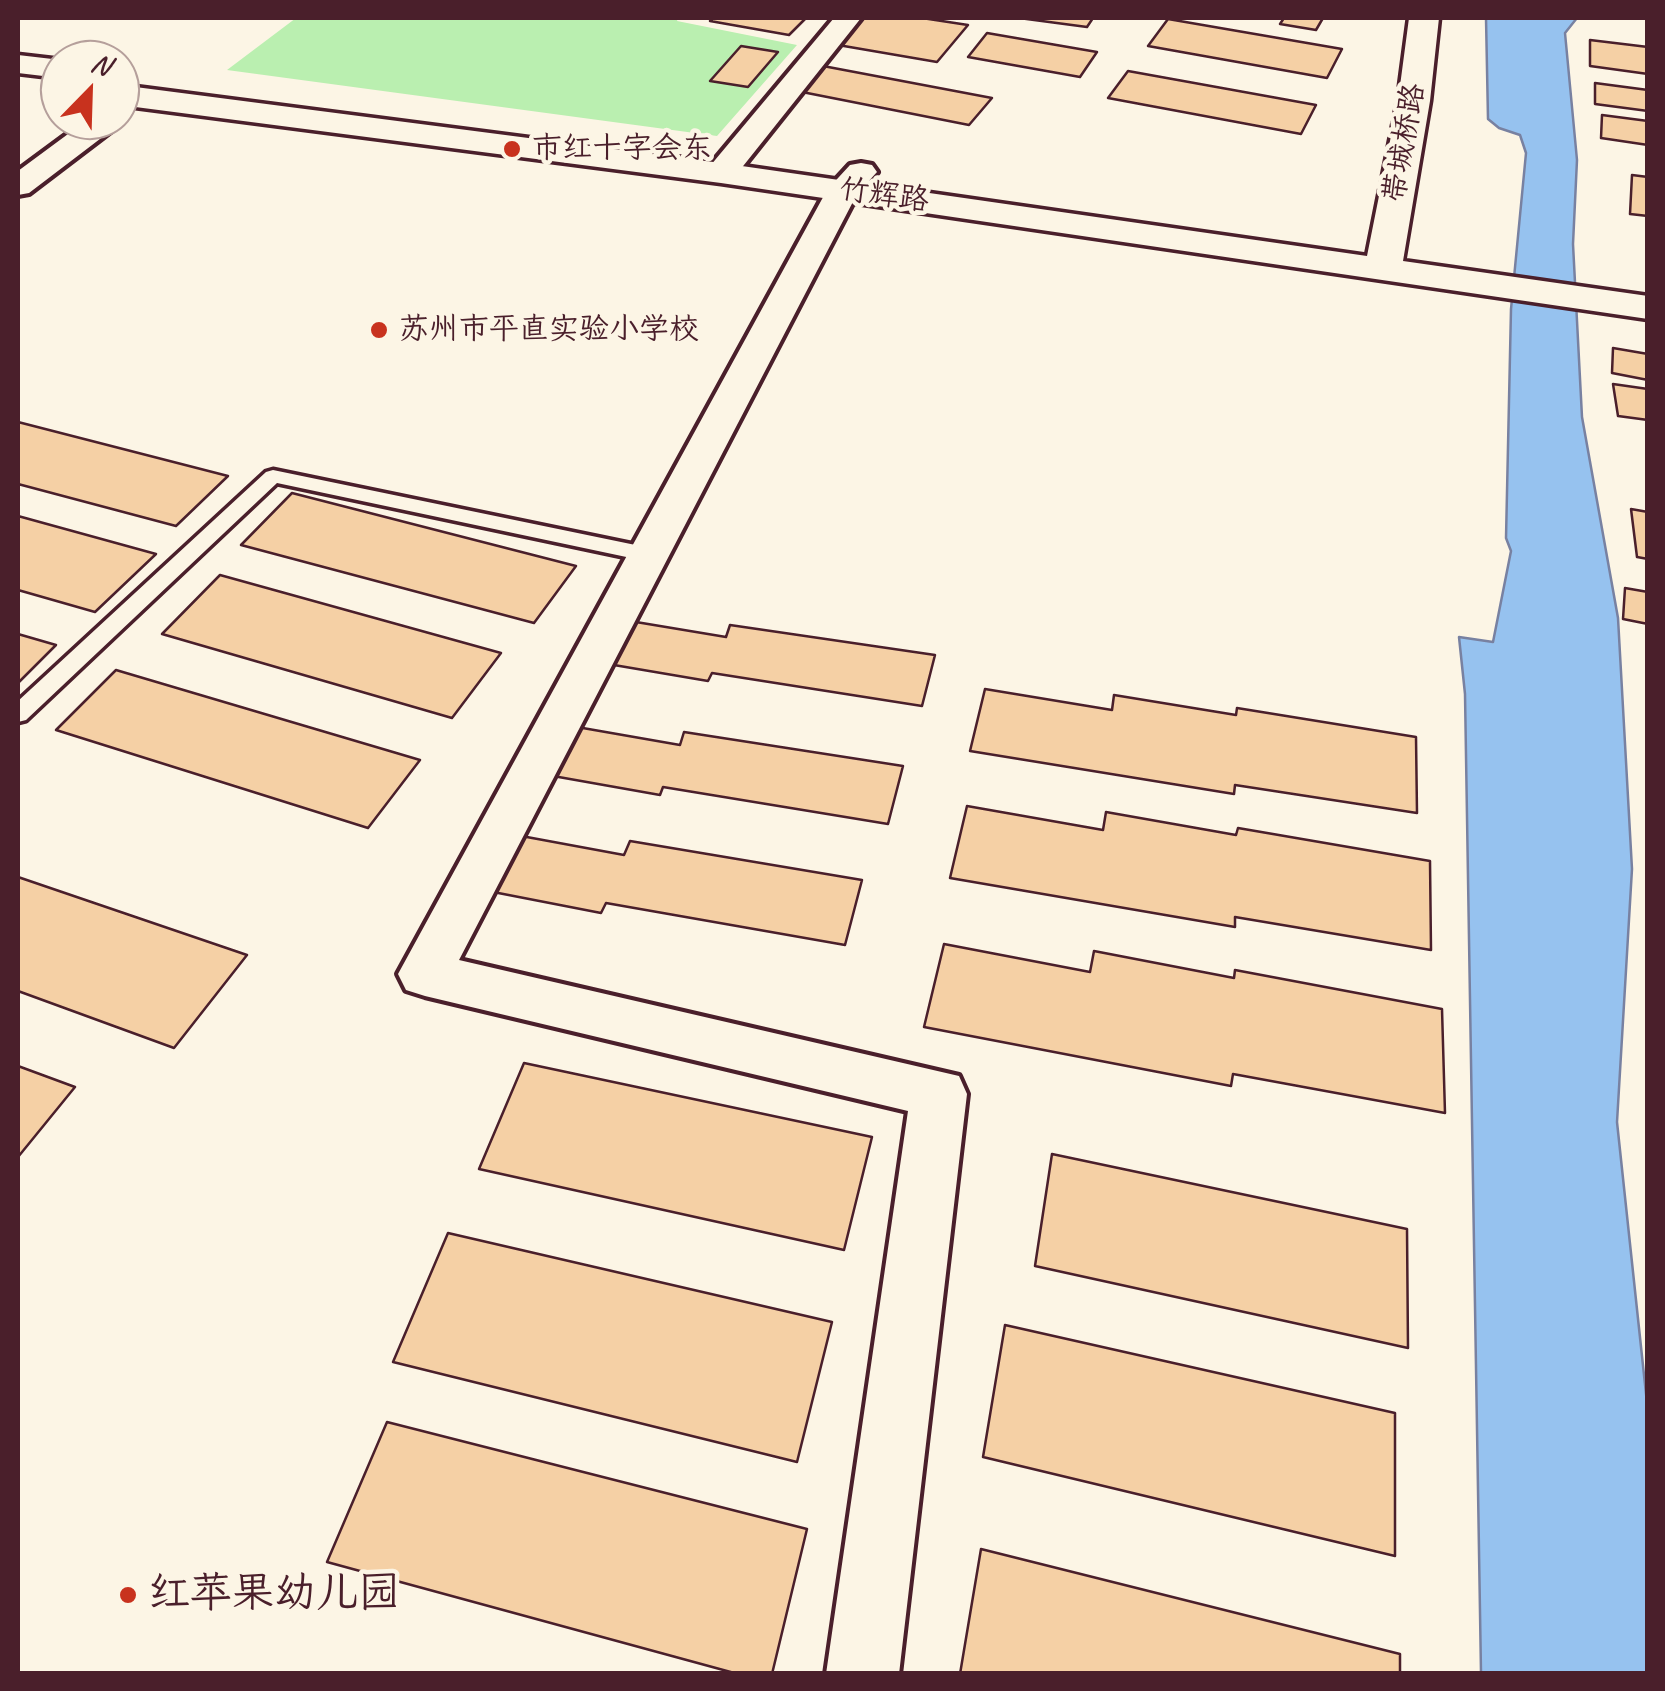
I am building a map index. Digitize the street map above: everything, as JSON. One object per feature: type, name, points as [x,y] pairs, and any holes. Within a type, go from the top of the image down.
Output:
[{"type":"main road","name":"带城桥路","points":[[1370,255],[1401,18]]},
{"type":"main road","name":"带城桥路","points":[[1370,255],[1414,101],[1424,18]]},
{"type":"main road","name":"竹辉路","points":[[140,97],[727,164],[1497,272],[1619,295],[1648,282]]},
{"type":"street","points":[[727,164],[848,18]]},
{"type":"street","points":[[18,186],[79,140]]},
{"type":"street","points":[[852,181],[425,974],[939,1094],[862,1674]]},
{"type":"lane","points":[[18,714],[273,476],[650,555]]},
{"type":"green space","points":[[296,18],[678,18],[677,21],[797,45],[717,136],[227,70]]},
{"type":"water","points":[[1486,18],[1577,18],[1565,33],[1577,160],[1573,244],[1582,417],[1618,618],[1632,869],[1617,1122],[1647,1403],[1647,1673],[1481,1673],[1465,694],[1459,637],[1493,642],[1511,551],[1506,538],[1511,309],[1526,153],[1520,135],[1499,128],[1488,119]]},
{"type":"building","points":[[806,18],[789,35],[710,21]]},
{"type":"building","points":[[864,18],[922,18],[968,25],[937,62],[838,45]]},
{"type":"building","points":[[1019,18],[1093,18],[1087,27]]},
{"type":"building","points":[[1284,18],[1323,18],[1316,30],[1280,24]]},
{"type":"building","points":[[1168,19],[1342,49],[1327,78],[1148,46]]},
{"type":"building","points":[[987,33],[1097,52],[1080,77],[968,57]]},
{"type":"building","points":[[1590,40],[1648,47],[1648,74],[1590,66]]},
{"type":"building","points":[[741,46],[778,52],[748,87],[710,81]]},
{"type":"building","points":[[823,66],[992,98],[969,125],[797,91]]},
{"type":"building","points":[[1128,71],[1316,105],[1301,134],[1108,98]]},
{"type":"building","points":[[1595,83],[1648,90],[1648,111],[1595,104]]},
{"type":"building","points":[[1602,115],[1648,121],[1648,145],[1601,138]]},
{"type":"building","points":[[1632,175],[1648,177],[1648,216],[1630,214]]},
{"type":"building","points":[[1613,348],[1648,354],[1648,380],[1612,373]]},
{"type":"building","points":[[1613,384],[1648,389],[1648,420],[1618,416]]},
{"type":"building","points":[[18,422],[228,476],[176,526],[18,484]]},
{"type":"building","points":[[292,493],[576,566],[534,623],[241,545]]},
{"type":"building","points":[[1631,509],[1648,512],[1648,559],[1637,557]]},
{"type":"building","points":[[18,516],[156,554],[95,612],[18,590]]},
{"type":"building","points":[[220,575],[501,653],[452,718],[162,634]]},
{"type":"building","points":[[1625,588],[1648,592],[1648,624],[1623,619]]},
{"type":"building","points":[[630,621],[726,637],[730,625],[935,655],[922,706],[712,673],[708,681],[608,664]]},
{"type":"building","points":[[18,634],[56,645],[18,683]]},
{"type":"building","points":[[116,670],[420,760],[368,828],[56,730]]},
{"type":"building","points":[[985,689],[1112,710],[1114,695],[1236,715],[1237,708],[1416,737],[1417,813],[1235,785],[1234,794],[970,751]]},
{"type":"building","points":[[577,727],[680,745],[684,732],[903,766],[888,824],[663,787],[660,795],[553,776]]},
{"type":"building","points":[[967,806],[1103,830],[1106,812],[1236,835],[1238,828],[1430,861],[1431,950],[1235,917],[1235,927],[950,878]]},
{"type":"building","points":[[516,835],[624,855],[630,841],[862,880],[845,945],[606,903],[601,913],[488,891]]},
{"type":"building","points":[[18,877],[247,955],[174,1048],[18,991]]},
{"type":"building","points":[[944,944],[1090,972],[1094,951],[1234,978],[1235,970],[1442,1009],[1445,1113],[1233,1074],[1231,1086],[924,1027]]},
{"type":"building","points":[[524,1063],[872,1137],[844,1250],[479,1169]]},
{"type":"building","points":[[18,1066],[75,1087],[18,1157]]},
{"type":"building","points":[[1052,1154],[1407,1229],[1408,1348],[1035,1266]]},
{"type":"building","points":[[448,1233],[832,1322],[797,1462],[393,1362]]},
{"type":"building","points":[[1005,1325],[1395,1413],[1395,1556],[983,1457]]},
{"type":"building","points":[[387,1422],[807,1529],[772,1674],[738,1674],[327,1562]]},
{"type":"building","points":[[981,1549],[1400,1654],[1400,1674],[960,1674]]},
{"type":"place","name":"市红十字会东","points":[[512,149]]},
{"type":"place","name":"苏州市平直实验小学校","points":[[379,330]]},
{"type":"place","name":"红苹果幼儿园","points":[[128,1595]]}]
